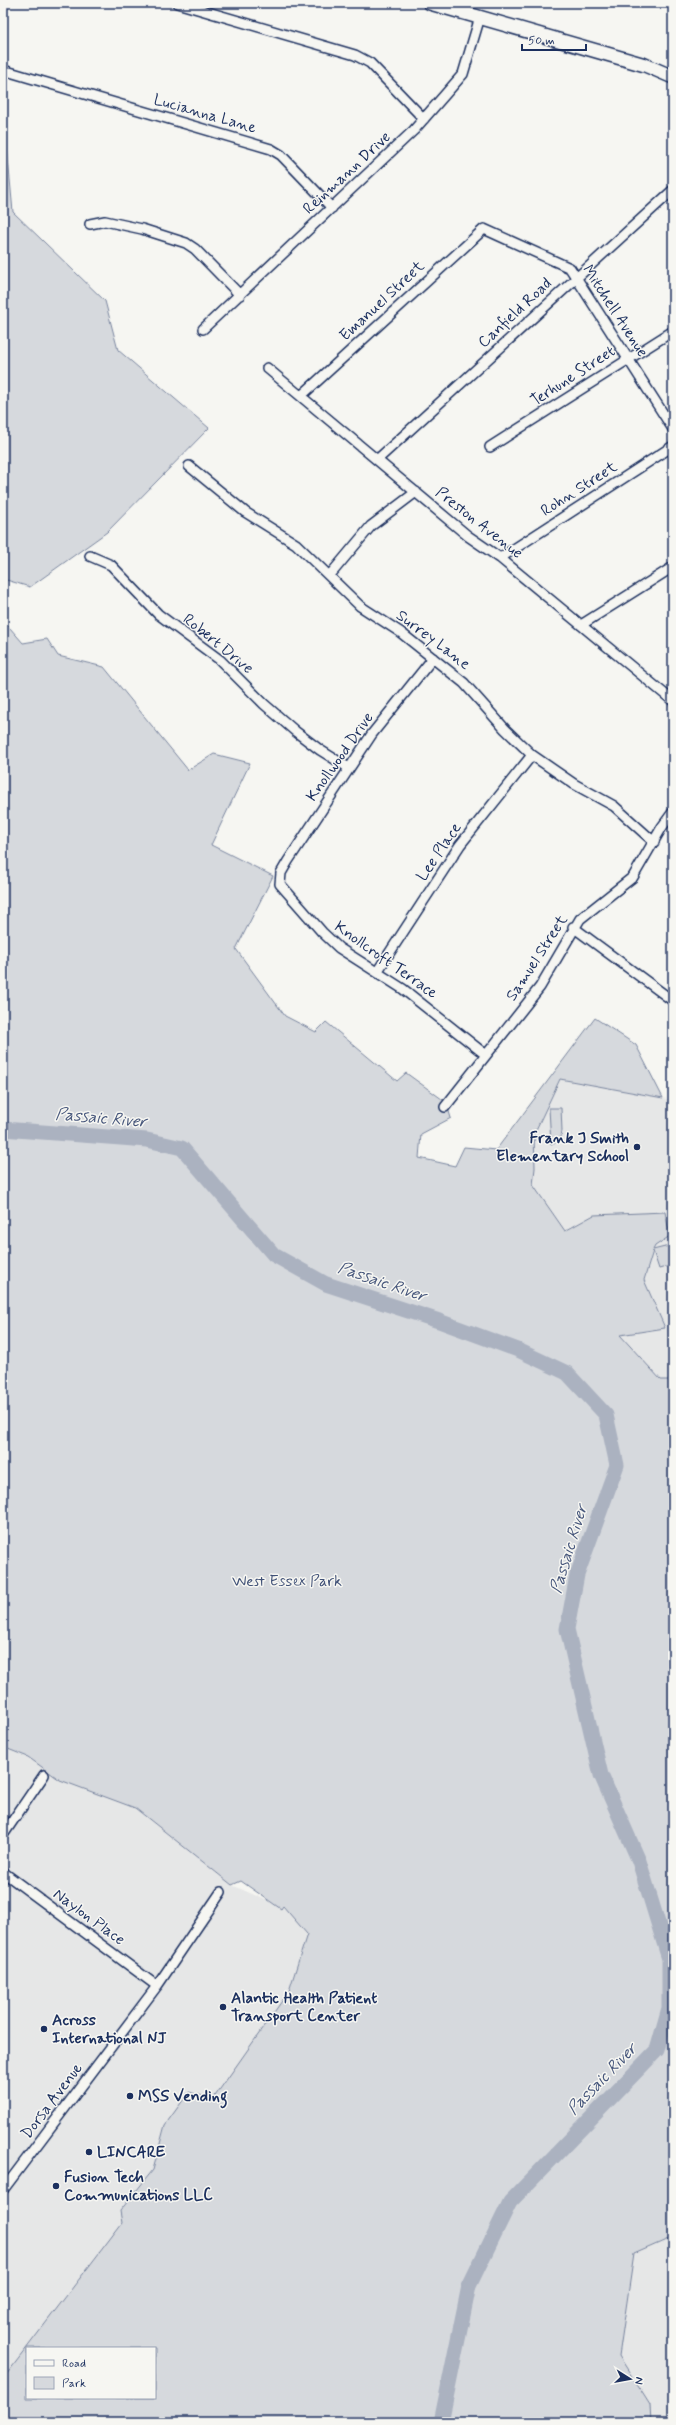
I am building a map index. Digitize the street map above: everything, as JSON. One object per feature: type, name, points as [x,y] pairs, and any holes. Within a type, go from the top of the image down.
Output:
[{"type":"street","points":[[177,3],[355,55],[370,63],[424,119]]},
{"type":"street","points":[[430,3],[645,65],[673,77]]},
{"type":"street","name":"Reinmann Drive","points":[[203,329],[424,119],[463,74],[480,17]]},
{"type":"street","name":"Lucianna Lane","points":[[3,70],[271,149],[281,155],[332,208]]},
{"type":"street","name":"Canfield Road","points":[[378,459],[673,190]]},
{"type":"street","points":[[90,224],[105,221],[142,229],[186,243],[196,249],[240,295]]},
{"type":"street","name":"Mitchell Avenue","points":[[484,229],[570,268],[673,430]]},
{"type":"street","name":"Emanuel Street","points":[[301,396],[484,229]]},
{"type":"street","name":"Terhune Street","points":[[490,447],[673,330]]},
{"type":"street","name":"Preston Avenue","points":[[267,368],[378,459],[468,536],[500,558],[673,701]]},
{"type":"street","name":"Rohn Street","points":[[500,558],[673,446]]},
{"type":"street","name":"Surrey Lane","points":[[188,466],[245,512],[296,544],[330,575],[360,606],[400,632],[464,683],[505,729],[532,755],[574,784],[614,806],[654,842]]},
{"type":"street","points":[[330,575],[371,526],[416,492]]},
{"type":"street","name":"Robert Drive","points":[[90,556],[111,565],[158,614],[220,660],[264,704],[295,731],[320,750],[349,768]]},
{"type":"street","points":[[581,624],[673,567]]},
{"type":"street","name":"Knollwood Drive","points":[[280,879],[288,861],[372,734],[433,658]]},
{"type":"street","name":"Lee Place","points":[[377,972],[460,846],[532,755]]},
{"type":"street","name":"Samuel Street","points":[[445,1107],[540,987],[556,962],[573,927],[592,909],[633,877],[673,812]]},
{"type":"street","name":"Knollcroft Terrace","points":[[280,879],[280,884],[322,932],[339,948],[427,1006],[486,1055]]},
{"type":"street","points":[[573,927],[673,1001]]},
{"type":"street","points":[[3,1835],[44,1775]]},
{"type":"street","name":"Naylon Place","points":[[3,1872],[157,1986]]},
{"type":"street","name":"Dorsa Avenue","points":[[3,2190],[157,1986],[221,1892]]},
{"type":"shaded area","points":[[560,1079],[673,1100],[671,1188],[673,1195],[673,1380],[661,1380],[620,1335],[665,1328],[644,1280],[655,1246],[594,1215],[565,1231],[533,1185],[535,1168],[534,1134]]},
{"type":"shaded area","points":[[3,1747],[30,1758],[60,1780],[135,1808],[232,1885],[288,1910],[307,1934],[289,1991],[215,2100],[165,2125],[153,2170],[120,2211],[130,2269],[92,2263],[28,2347],[26,2347],[3,2379]]},
{"type":"shaded area","points":[[673,2237],[673,2422],[651,2422],[650,2405],[619,2356],[634,2254]]},
{"type":"green space","points":[[3,103],[13,212],[105,301],[118,350],[209,428],[107,532],[30,587],[3,579]]},
{"type":"green space","name":"West Essex Park","points":[[3,620],[23,643],[47,639],[58,656],[104,667],[188,770],[214,754],[250,763],[211,845],[273,876],[236,949],[285,1016],[316,1032],[326,1022],[397,1081],[406,1073],[446,1102],[451,1118],[421,1134],[419,1158],[455,1166],[464,1147],[496,1150],[595,1018],[636,1045],[663,1098],[560,1079],[534,1134],[535,1168],[533,1185],[565,1231],[594,1215],[665,1212],[670,1236],[655,1246],[653,1250],[673,1245],[673,1265],[659,1269],[653,1251],[644,1280],[665,1328],[620,1335],[661,1380],[673,1380],[673,2237],[634,2254],[619,2356],[650,2405],[651,2422],[3,2422],[3,2379],[26,2349],[26,2399],[156,2399],[156,2347],[27,2347],[122,2223],[120,2211],[153,2170],[165,2125],[189,2092],[213,2099],[289,1991],[307,1934],[283,1906],[281,1909],[241,1881],[232,1885],[135,1808],[60,1780],[28,1757],[3,1747]]},
{"type":"green space","points":[[549,1108],[561,1108],[562,1131],[560,1141],[551,1144]]},
{"type":"waterway","name":"Passaic River","points":[[3,1129],[147,1140],[182,1148],[274,1255],[326,1284],[439,1321],[518,1350],[567,1373],[606,1415],[617,1465],[577,1575],[567,1629],[601,1775],[639,1861],[669,1959],[669,2008],[657,2050],[510,2202],[469,2286],[441,2422]]},
{"type":"place","name":"Frank J Smith Elementary School","points":[[637,1147]]},
{"type":"place","name":"Alantic Health Patient Transport Center","points":[[223,2007]]},
{"type":"place","name":"Across International NJ","points":[[44,2029]]},
{"type":"place","name":"MSS Vending","points":[[130,2096]]},
{"type":"place","name":"LINCARE","points":[[89,2152]]},
{"type":"place","name":"Fusion Tech Communications LLC","points":[[56,2186]]}]
